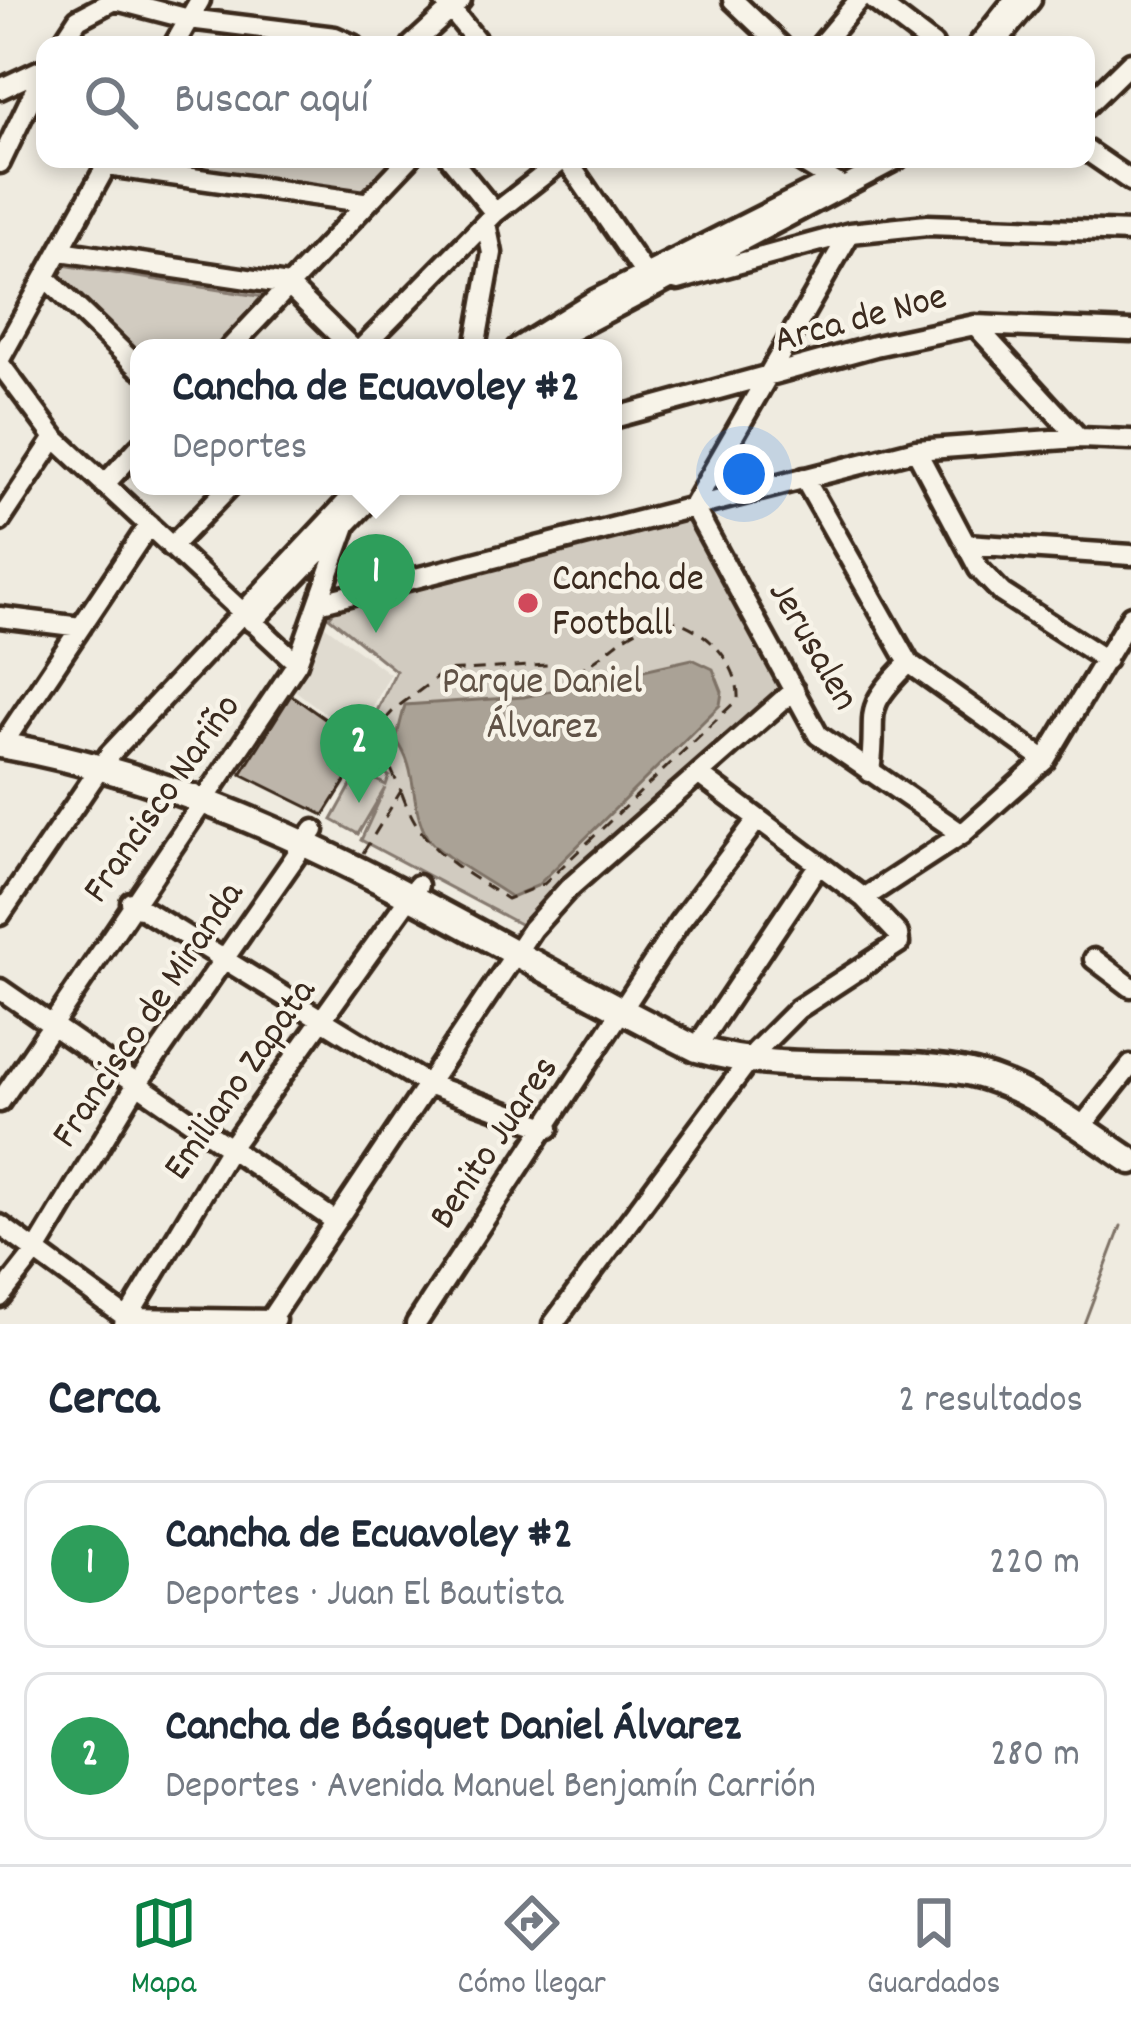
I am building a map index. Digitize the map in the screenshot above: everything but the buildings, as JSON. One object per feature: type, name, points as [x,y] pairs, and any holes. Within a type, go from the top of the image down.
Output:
[{"type":"main road","points":[[2,740],[106,760],[212,792],[311,836],[697,1049],[751,1058],[962,1055],[999,1065],[1131,1161]]},
{"type":"main road","points":[[311,836],[363,855],[415,890]]},
{"type":"main road","points":[[626,1006],[751,1058]]},
{"type":"main road","points":[[1084,1123],[1131,1144]]},
{"type":"street","points":[[67,36],[78,19],[115,0],[189,19],[327,36]]},
{"type":"street","points":[[179,36],[200,0]]},
{"type":"street","points":[[733,0],[771,36]]},
{"type":"street","points":[[829,36],[859,0]]},
{"type":"street","points":[[874,0],[921,36]]},
{"type":"street","points":[[985,36],[1014,0]]},
{"type":"street","points":[[1001,36],[1031,0]]},
{"type":"street","points":[[421,36],[452,3],[474,36]]},
{"type":"street","points":[[1095,97],[1131,62]]},
{"type":"street","points":[[0,89],[36,72]]},
{"type":"street","points":[[0,163],[36,87]]},
{"type":"street","points":[[1095,157],[1131,181]]},
{"type":"street","points":[[106,168],[0,362],[55,438],[297,663]]},
{"type":"street","points":[[147,168],[363,202]]},
{"type":"street","points":[[238,339],[363,202],[400,168]]},
{"type":"street","points":[[457,168],[490,218],[492,253],[478,339]]},
{"type":"street","points":[[371,339],[490,218],[554,168]]},
{"type":"street","points":[[572,168],[658,272],[678,280],[850,233],[928,224],[1131,232]]},
{"type":"street","points":[[811,168],[837,184]]},
{"type":"street","points":[[837,184],[859,168]]},
{"type":"street","points":[[534,339],[658,272],[876,168]]},
{"type":"street","points":[[693,506],[850,233]]},
{"type":"street","points":[[61,251],[288,285],[343,339]]},
{"type":"street","points":[[552,339],[658,272]]},
{"type":"street","points":[[46,278],[130,359]]},
{"type":"street","points":[[974,325],[1078,438]]},
{"type":"street","name":"Arca de Noe","points":[[622,416],[762,381],[875,346],[974,325],[1131,331]]},
{"type":"street","points":[[0,520],[55,438]]},
{"type":"street","points":[[322,602],[916,450],[1078,438],[1131,440]]},
{"type":"street","points":[[916,450],[979,569],[1002,593],[1106,660]]},
{"type":"street","points":[[104,485],[130,457]]},
{"type":"street","points":[[804,478],[910,663],[1045,760]]},
{"type":"street","points":[[171,547],[221,495]]},
{"type":"street","points":[[247,617],[354,495]]},
{"type":"street","name":"Francisco Nariño","points":[[0,1102],[297,663],[358,495]]},
{"type":"street","points":[[0,916],[106,760],[374,495]]},
{"type":"street","name":"Jerusalen","points":[[693,506],[818,735],[962,834]]},
{"type":"street","points":[[2,740],[149,526]]},
{"type":"street","points":[[966,544],[1131,555]]},
{"type":"street","points":[[864,898],[962,834],[1045,760],[1131,616]]},
{"type":"street","points":[[0,617],[81,627]]},
{"type":"street","points":[[870,772],[870,713],[876,696],[910,663]]},
{"type":"street","points":[[0,1225],[126,1321],[273,1322],[424,1083],[519,948],[568,889],[794,690]]},
{"type":"street","points":[[553,1324],[751,1058],[798,1010],[900,938],[864,898],[701,776]]},
{"type":"street","name":"Benito Juares","points":[[416,1324],[679,923],[757,820]]},
{"type":"street","name":"Francisco de Miranda","points":[[0,1297],[36,1251],[137,1084],[228,961],[311,836]]},
{"type":"street","points":[[704,1036],[819,864]]},
{"type":"street","name":"Emiliano Zapata","points":[[126,1321],[230,1148],[415,890]]},
{"type":"street","points":[[131,902],[424,1083],[549,1127]]},
{"type":"street","points":[[1094,959],[1131,987]]},
{"type":"street","points":[[0,989],[335,1221]]},
{"type":"street","points":[[1084,1123],[1131,1065]]},
{"type":"path","points":[[667,619],[698,633],[732,664],[739,682],[738,700],[703,735],[544,884],[523,896],[507,899],[434,850],[420,836],[401,791],[381,745],[382,722],[396,703],[415,699],[444,671],[548,665],[567,674],[583,669],[626,632],[667,619]]},
{"type":"path","points":[[363,855],[401,791]]},
{"type":"shaded area","points":[[321,623],[390,674],[357,738],[292,688]]},
{"type":"shaded area","points":[[692,659],[713,669],[722,692],[720,705],[537,886],[511,897],[453,860],[427,837],[408,763],[396,740],[405,705],[524,697]]},
{"type":"green space","points":[[191,168],[388,168],[363,194]]},
{"type":"green space","points":[[63,265],[264,297],[224,339],[130,339],[130,346],[59,276]]},
{"type":"green space","name":"Parque Daniel Álvarez","points":[[687,516],[783,689],[523,926],[361,840],[385,788],[358,834],[332,820],[359,771],[386,785],[389,776],[366,761],[370,726],[396,671],[329,617],[341,602]]},
{"type":"waterway","points":[[1084,1324],[1121,1226]]},
{"type":"place","name":"Cancha de Football","points":[[528,603]]},
{"type":"place","name":"Cancha de Ecuavoley #2","points":[[376,633]]},
{"type":"place","name":"Cancha de Básquet Daniel Álvarez","points":[[359,803]]}]
